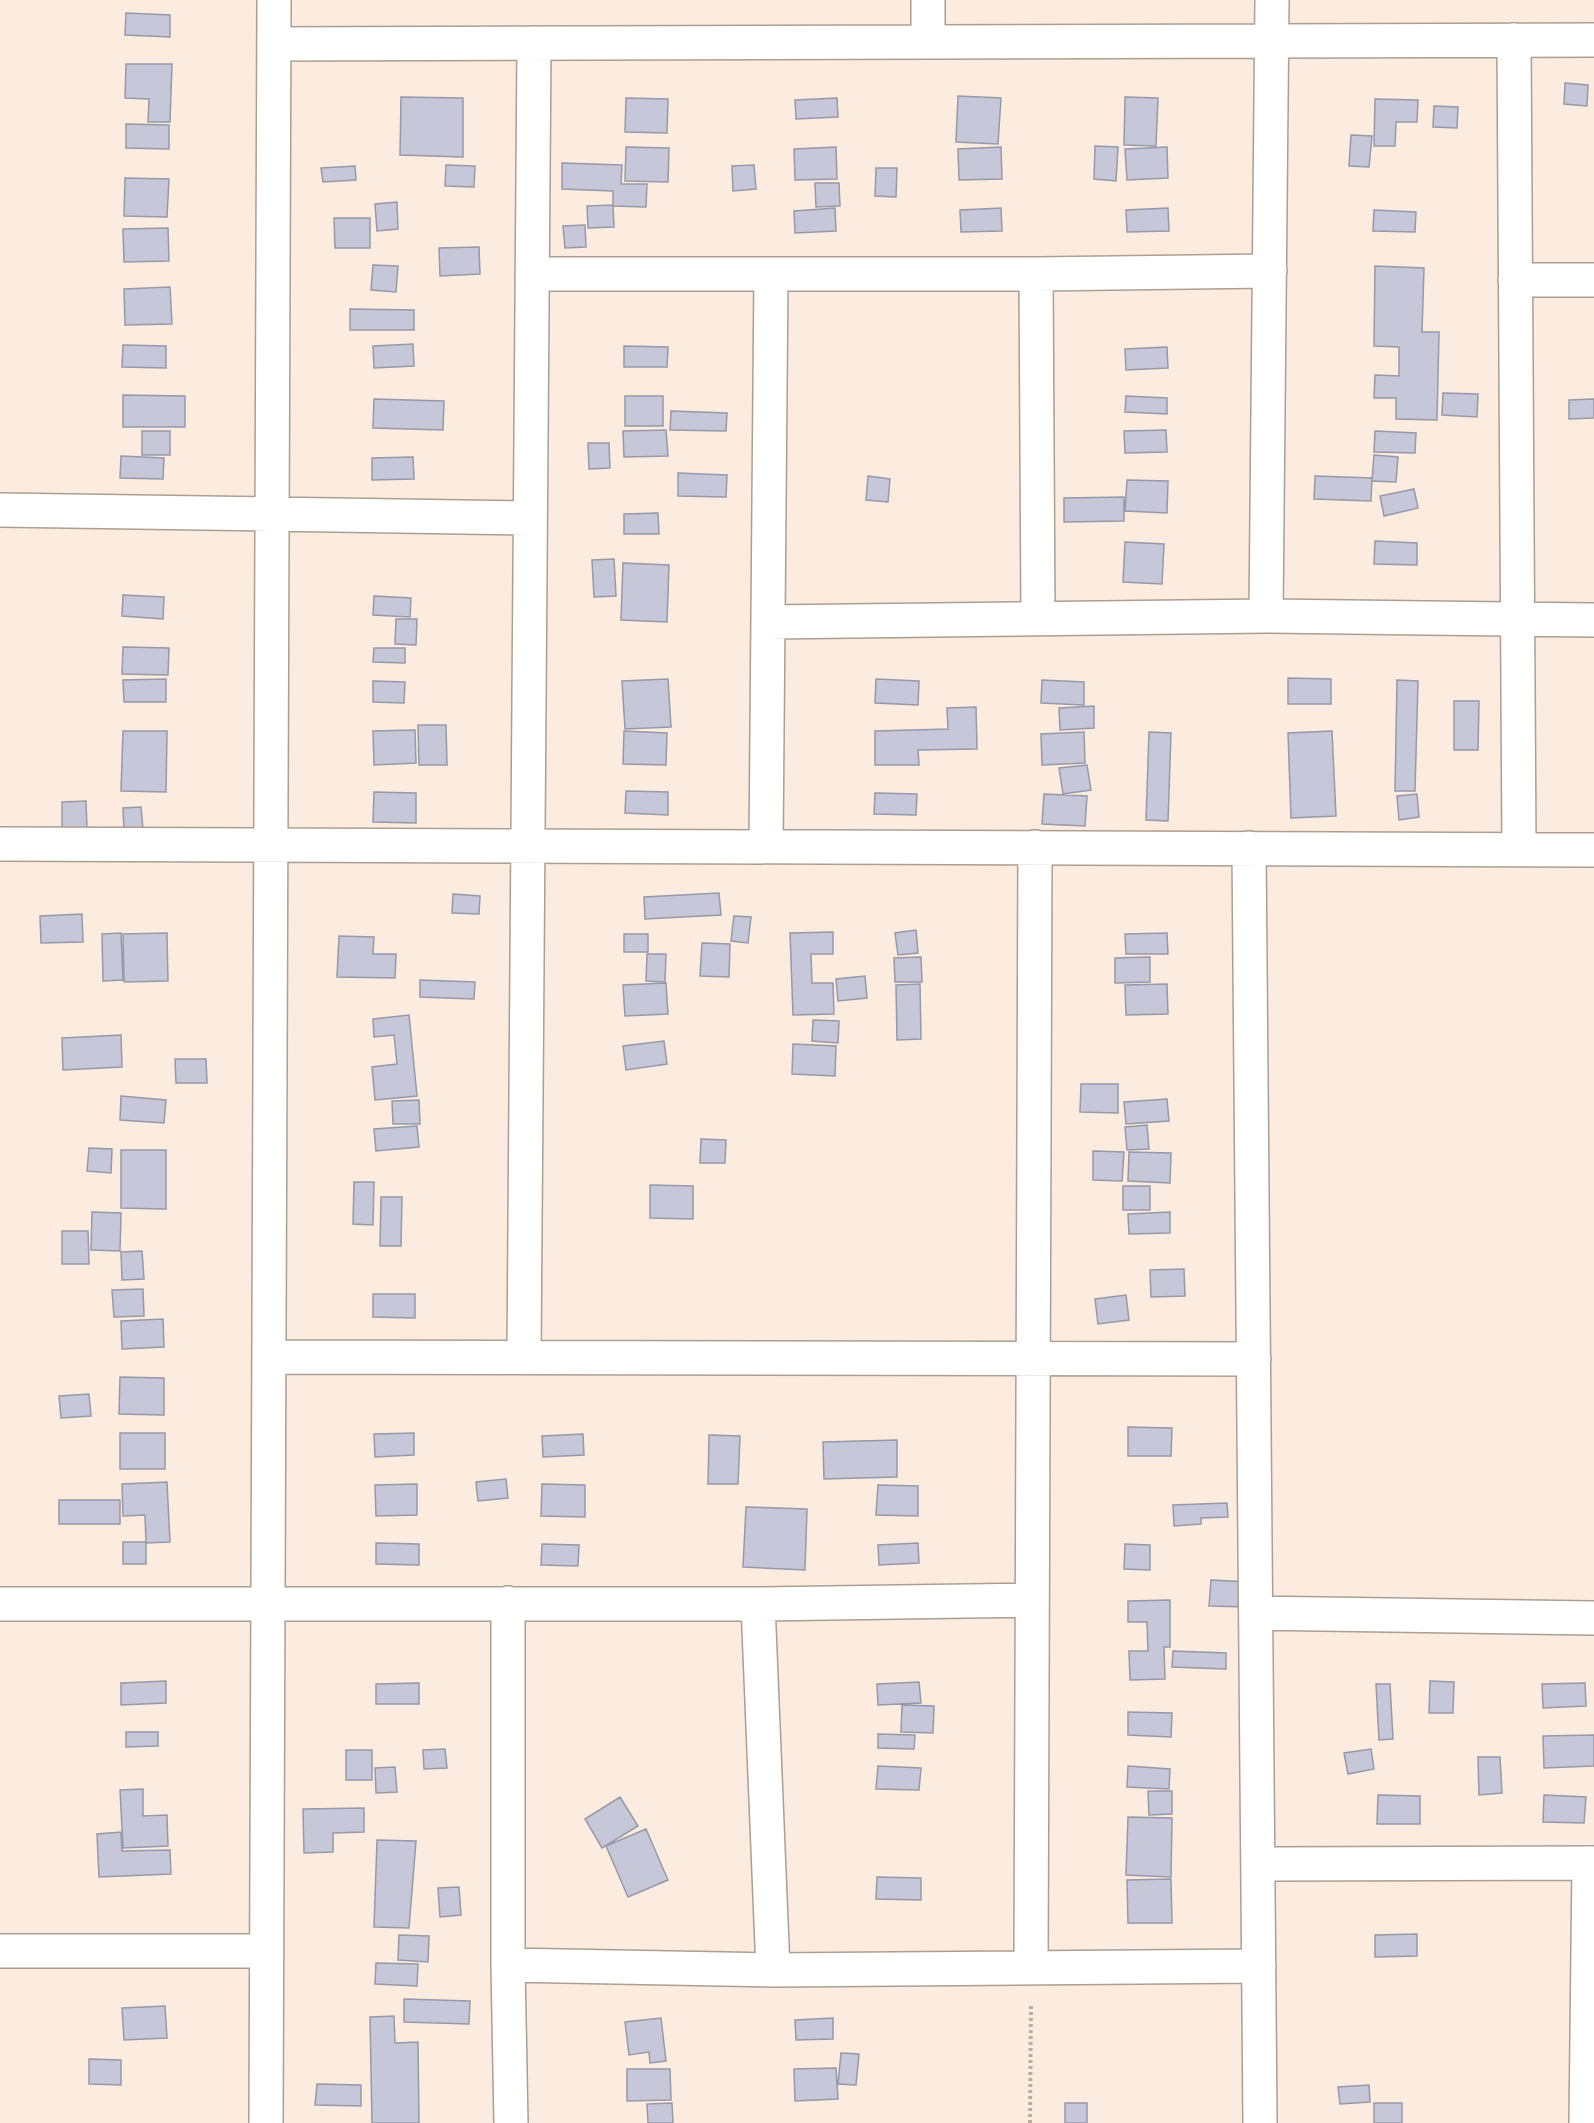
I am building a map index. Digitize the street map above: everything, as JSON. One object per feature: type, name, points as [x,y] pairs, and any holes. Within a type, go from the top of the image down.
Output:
[{"type":"street","points":[[266,2123],[274,0]]},
{"type":"street","points":[[928,0],[928,42]]},
{"type":"street","points":[[1266,616],[1272,0]]},
{"type":"street","points":[[1514,40],[1519,849]]},
{"type":"street","points":[[274,44],[1594,40]]},
{"type":"street","points":[[524,1357],[534,43]]},
{"type":"street","points":[[532,274],[1036,274],[1270,271]]},
{"type":"street","points":[[766,846],[771,274]]},
{"type":"street","points":[[1036,274],[1038,618]]},
{"type":"street","points":[[1515,280],[1594,280]]},
{"type":"street","points":[[0,510],[530,518]]},
{"type":"street","points":[[768,622],[1266,616],[1594,620]]},
{"type":"street","points":[[0,844],[1594,850]]},
{"type":"street","points":[[1031,1968],[1035,847]]},
{"type":"street","points":[[1250,848],[1260,2123]]},
{"type":"street","points":[[269,1357],[1254,1359]]},
{"type":"street","points":[[0,1604],[508,1602],[758,1604],[1031,1600]]},
{"type":"street","points":[[508,1602],[508,1965],[511,2123]]},
{"type":"street","points":[[758,1604],[772,1970]]},
{"type":"street","points":[[1256,1613],[1594,1618]]},
{"type":"street","points":[[1258,1864],[1592,1863],[1586,2123]]},
{"type":"street","points":[[0,1951],[266,1951]]},
{"type":"street","points":[[508,1965],[772,1970],[1259,1966]]},
{"type":"path","points":[[1030,2123],[1031,1968]]},
{"type":"building","points":[[126,13],[170,15],[170,37],[125,35]]},
{"type":"building","points":[[126,64],[172,64],[170,122],[148,122],[149,99],[125,98]]},
{"type":"building","points":[[1565,83],[1588,85],[1587,106],[1564,104]]},
{"type":"building","points":[[958,96],[1001,98],[998,144],[956,142]]},
{"type":"building","points":[[401,97],[463,98],[463,157],[400,155]]},
{"type":"building","points":[[1125,97],[1158,98],[1156,146],[1124,145]]},
{"type":"building","points":[[626,98],[668,99],[667,133],[625,132]]},
{"type":"building","points":[[837,98],[838,117],[796,119],[795,100]]},
{"type":"building","points":[[1375,99],[1418,100],[1417,122],[1396,122],[1395,146],[1374,146]]},
{"type":"building","points":[[1434,106],[1458,107],[1457,128],[1433,127]]},
{"type":"building","points":[[126,124],[169,125],[169,149],[126,148]]},
{"type":"building","points":[[1351,135],[1372,136],[1369,167],[1349,166]]},
{"type":"building","points":[[1095,146],[1118,147],[1116,181],[1094,179]]},
{"type":"building","points":[[626,147],[669,148],[668,182],[625,181]]},
{"type":"building","points":[[836,147],[837,179],[795,180],[794,149]]},
{"type":"building","points":[[1001,147],[1002,179],[959,180],[958,149]]},
{"type":"building","points":[[1167,147],[1168,178],[1127,180],[1125,149]]},
{"type":"building","points":[[562,163],[622,165],[621,184],[647,184],[646,207],[613,206],[613,191],[562,189]]},
{"type":"building","points":[[446,165],[475,166],[474,187],[445,186]]},
{"type":"building","points":[[754,165],[756,189],[733,191],[732,166]]},
{"type":"building","points":[[355,166],[356,180],[323,182],[321,168]]},
{"type":"building","points":[[876,168],[897,168],[896,197],[875,196]]},
{"type":"building","points":[[125,178],[169,179],[167,217],[124,216]]},
{"type":"building","points":[[815,183],[839,183],[840,206],[816,207]]},
{"type":"building","points":[[397,202],[398,229],[377,231],[375,204]]},
{"type":"building","points":[[613,205],[614,227],[588,228],[587,206]]},
{"type":"building","points":[[835,208],[836,231],[795,233],[794,211]]},
{"type":"building","points":[[1001,208],[1002,231],[961,232],[960,210]]},
{"type":"building","points":[[1168,208],[1169,231],[1127,232],[1126,210]]},
{"type":"building","points":[[1374,210],[1416,212],[1415,232],[1373,231]]},
{"type":"building","points":[[334,218],[370,218],[370,248],[335,248]]},
{"type":"building","points":[[585,225],[586,247],[565,248],[563,226]]},
{"type":"building","points":[[168,228],[169,261],[124,262],[123,229]]},
{"type":"building","points":[[479,247],[480,274],[440,276],[439,248]]},
{"type":"building","points":[[373,265],[398,266],[396,292],[371,290]]},
{"type":"building","points":[[1375,266],[1424,268],[1422,332],[1439,332],[1437,420],[1396,419],[1396,398],[1374,398],[1375,375],[1399,376],[1399,347],[1374,346]]},
{"type":"building","points":[[170,287],[172,324],[125,325],[124,289]]},
{"type":"building","points":[[350,309],[414,310],[414,330],[350,330]]},
{"type":"building","points":[[413,344],[414,366],[374,368],[373,346]]},
{"type":"building","points":[[123,345],[166,346],[166,368],[122,367]]},
{"type":"building","points":[[624,346],[668,347],[667,367],[624,367]]},
{"type":"building","points":[[1167,347],[1168,368],[1126,370],[1125,349]]},
{"type":"building","points":[[1443,393],[1478,394],[1477,417],[1442,415]]},
{"type":"building","points":[[123,395],[185,396],[185,427],[123,427]]},
{"type":"building","points":[[625,396],[663,396],[663,426],[625,426]]},
{"type":"building","points":[[1126,396],[1167,398],[1167,414],[1125,412]]},
{"type":"building","points":[[374,399],[444,401],[443,430],[373,428]]},
{"type":"building","points":[[1594,399],[1594,418],[1569,419],[1569,400]]},
{"type":"building","points":[[671,411],[727,413],[726,431],[670,430]]},
{"type":"building","points":[[666,430],[668,456],[624,457],[623,431]]},
{"type":"building","points":[[1166,430],[1167,452],[1125,453],[1124,431]]},
{"type":"building","points":[[142,431],[170,431],[170,455],[142,455]]},
{"type":"building","points":[[1375,431],[1416,433],[1415,453],[1374,452]]},
{"type":"building","points":[[588,443],[609,443],[610,468],[589,469]]},
{"type":"building","points":[[1374,455],[1398,457],[1396,482],[1372,481]]},
{"type":"building","points":[[121,456],[164,458],[163,479],[120,478]]},
{"type":"building","points":[[413,457],[414,479],[372,480],[372,458]]},
{"type":"building","points":[[678,473],[727,475],[726,497],[678,496]]},
{"type":"building","points":[[868,476],[890,479],[888,502],[866,500]]},
{"type":"building","points":[[1315,476],[1372,478],[1371,501],[1314,499]]},
{"type":"building","points":[[1127,480],[1168,481],[1167,513],[1125,511]]},
{"type":"building","points":[[1414,489],[1418,508],[1384,516],[1380,496]]},
{"type":"building","points":[[1124,497],[1124,521],[1064,522],[1064,498]]},
{"type":"building","points":[[658,513],[659,534],[624,534],[624,514]]},
{"type":"building","points":[[1375,541],[1417,543],[1417,565],[1374,564]]},
{"type":"building","points":[[1125,542],[1164,544],[1162,584],[1123,582]]},
{"type":"building","points":[[614,559],[616,596],[594,597],[592,560]]},
{"type":"building","points":[[623,563],[669,565],[667,622],[621,620]]},
{"type":"building","points":[[123,595],[164,597],[163,619],[122,616]]},
{"type":"building","points":[[374,596],[411,598],[410,617],[373,615]]},
{"type":"building","points":[[396,619],[417,619],[416,645],[395,644]]},
{"type":"building","points":[[123,647],[169,648],[168,675],[122,674]]},
{"type":"building","points":[[374,648],[405,648],[405,663],[373,662]]},
{"type":"building","points":[[1288,678],[1331,679],[1331,704],[1288,704]]},
{"type":"building","points":[[166,679],[166,702],[124,702],[123,680]]},
{"type":"building","points":[[668,679],[671,727],[625,729],[622,681]]},
{"type":"building","points":[[876,679],[919,681],[918,705],[875,703]]},
{"type":"building","points":[[1042,680],[1084,682],[1084,705],[1041,703]]},
{"type":"building","points":[[1397,680],[1418,681],[1415,791],[1395,791]]},
{"type":"building","points":[[373,681],[405,682],[404,703],[373,702]]},
{"type":"building","points":[[1454,701],[1479,701],[1478,750],[1454,750]]},
{"type":"building","points":[[1094,706],[1094,728],[1060,730],[1059,708]]},
{"type":"building","points":[[976,707],[977,749],[918,750],[919,765],[875,765],[875,731],[948,729],[947,708]]},
{"type":"building","points":[[418,725],[446,725],[447,765],[419,765]]},
{"type":"building","points":[[415,730],[416,763],[374,765],[373,731]]},
{"type":"building","points":[[123,731],[167,731],[166,792],[121,791]]},
{"type":"building","points":[[624,731],[667,733],[666,765],[623,764]]},
{"type":"building","points":[[1332,731],[1336,816],[1291,818],[1288,733]]},
{"type":"building","points":[[1084,732],[1085,763],[1042,765],[1041,734]]},
{"type":"building","points":[[1149,732],[1171,733],[1168,821],[1146,820]]},
{"type":"building","points":[[1087,765],[1091,790],[1063,794],[1059,768]]},
{"type":"building","points":[[626,791],[668,792],[668,815],[625,813]]},
{"type":"building","points":[[374,792],[416,793],[416,823],[373,822]]},
{"type":"building","points":[[875,793],[917,794],[916,815],[874,814]]},
{"type":"building","points":[[1044,794],[1087,796],[1085,826],[1042,824]]},
{"type":"building","points":[[1417,794],[1419,817],[1399,820],[1397,796]]},
{"type":"building","points":[[86,801],[87,829],[62,830],[62,802]]},
{"type":"building","points":[[141,807],[143,829],[124,830],[123,808]]},
{"type":"building","points":[[719,893],[721,915],[645,919],[644,897]]},
{"type":"building","points":[[453,894],[480,896],[479,914],[452,913]]},
{"type":"building","points":[[82,914],[83,942],[41,943],[40,916]]},
{"type":"building","points":[[734,916],[751,917],[748,943],[731,941]]},
{"type":"building","points":[[916,930],[918,953],[898,955],[895,933]]},
{"type":"building","points":[[833,932],[833,954],[811,954],[812,983],[833,983],[834,1014],[793,1015],[790,933]]},
{"type":"building","points":[[121,933],[123,980],[103,981],[102,934]]},
{"type":"building","points":[[167,933],[168,981],[124,982],[123,934]]},
{"type":"building","points":[[1167,933],[1168,954],[1126,954],[1125,934]]},
{"type":"building","points":[[624,934],[648,934],[648,952],[624,952]]},
{"type":"building","points":[[339,936],[374,937],[373,954],[396,954],[395,978],[337,977]]},
{"type":"building","points":[[702,943],[730,944],[729,977],[700,976]]},
{"type":"building","points":[[647,954],[666,954],[665,982],[646,981]]},
{"type":"building","points":[[921,957],[922,982],[895,982],[894,958]]},
{"type":"building","points":[[1150,957],[1150,982],[1115,983],[1115,958]]},
{"type":"building","points":[[865,976],[867,998],[838,1001],[836,979]]},
{"type":"building","points":[[420,980],[475,982],[474,999],[420,997]]},
{"type":"building","points":[[666,983],[668,1014],[625,1016],[623,985]]},
{"type":"building","points":[[920,984],[921,1039],[897,1040],[896,985]]},
{"type":"building","points":[[1167,984],[1168,1014],[1126,1015],[1125,985]]},
{"type":"building","points":[[409,1015],[417,1096],[375,1100],[372,1067],[397,1064],[394,1035],[374,1037],[373,1019]]},
{"type":"building","points":[[813,1020],[839,1021],[838,1043],[812,1041]]},
{"type":"building","points":[[121,1035],[122,1067],[63,1070],[62,1038]]},
{"type":"building","points":[[664,1041],[667,1064],[626,1070],[623,1046]]},
{"type":"building","points":[[793,1044],[836,1046],[835,1076],[792,1074]]},
{"type":"building","points":[[175,1059],[206,1059],[207,1083],[176,1083]]},
{"type":"building","points":[[1081,1084],[1118,1084],[1118,1113],[1080,1112]]},
{"type":"building","points":[[121,1096],[166,1100],[164,1123],[120,1120]]},
{"type":"building","points":[[1167,1099],[1169,1121],[1126,1124],[1124,1102]]},
{"type":"building","points":[[419,1100],[420,1124],[393,1124],[392,1101]]},
{"type":"building","points":[[1147,1125],[1149,1149],[1127,1150],[1125,1127]]},
{"type":"building","points":[[417,1126],[419,1147],[376,1151],[374,1129]]},
{"type":"building","points":[[701,1139],[726,1140],[725,1163],[700,1163]]},
{"type":"building","points":[[89,1148],[112,1149],[111,1173],[87,1171]]},
{"type":"building","points":[[121,1150],[166,1150],[166,1209],[121,1208]]},
{"type":"building","points":[[1093,1151],[1124,1152],[1122,1181],[1093,1180]]},
{"type":"building","points":[[1129,1152],[1171,1153],[1170,1183],[1128,1181]]},
{"type":"building","points":[[354,1182],[374,1182],[373,1225],[353,1224]]},
{"type":"building","points":[[650,1185],[693,1186],[693,1219],[650,1218]]},
{"type":"building","points":[[1123,1186],[1150,1186],[1150,1210],[1123,1210]]},
{"type":"building","points":[[381,1197],[402,1197],[401,1246],[380,1246]]},
{"type":"building","points":[[92,1212],[121,1213],[120,1251],[91,1250]]},
{"type":"building","points":[[1170,1212],[1170,1233],[1129,1234],[1128,1214]]},
{"type":"building","points":[[62,1231],[88,1231],[89,1264],[62,1264]]},
{"type":"building","points":[[142,1251],[144,1279],[122,1280],[121,1252]]},
{"type":"building","points":[[1184,1269],[1185,1296],[1151,1297],[1150,1270]]},
{"type":"building","points":[[143,1289],[144,1316],[114,1317],[112,1290]]},
{"type":"building","points":[[373,1294],[415,1294],[415,1318],[373,1317]]},
{"type":"building","points":[[1126,1295],[1129,1320],[1098,1324],[1095,1299]]},
{"type":"building","points":[[163,1319],[164,1347],[122,1349],[121,1321]]},
{"type":"building","points":[[120,1377],[164,1378],[164,1415],[119,1414]]},
{"type":"building","points":[[89,1394],[91,1416],[61,1418],[59,1396]]},
{"type":"building","points":[[1128,1427],[1172,1428],[1171,1456],[1128,1456]]},
{"type":"building","points":[[120,1433],[165,1433],[165,1469],[120,1469]]},
{"type":"building","points":[[414,1433],[414,1455],[375,1457],[374,1434]]},
{"type":"building","points":[[583,1434],[584,1455],[543,1457],[542,1436]]},
{"type":"building","points":[[709,1435],[740,1436],[738,1484],[708,1484]]},
{"type":"building","points":[[897,1440],[897,1477],[824,1479],[823,1442]]},
{"type":"building","points":[[506,1479],[508,1498],[478,1501],[476,1482]]},
{"type":"building","points":[[167,1482],[170,1542],[146,1543],[145,1515],[123,1516],[122,1484]]},
{"type":"building","points":[[417,1484],[417,1515],[376,1516],[375,1485]]},
{"type":"building","points":[[542,1484],[585,1485],[585,1517],[541,1516]]},
{"type":"building","points":[[878,1485],[918,1486],[918,1516],[876,1515]]},
{"type":"building","points":[[59,1500],[120,1500],[120,1524],[59,1524]]},
{"type":"building","points":[[1227,1503],[1228,1517],[1201,1518],[1201,1524],[1174,1526],[1173,1505]]},
{"type":"building","points":[[746,1507],[807,1509],[805,1570],[743,1567]]},
{"type":"building","points":[[123,1542],[146,1542],[146,1564],[123,1564]]},
{"type":"building","points":[[376,1543],[419,1544],[419,1565],[376,1564]]},
{"type":"building","points":[[918,1543],[919,1563],[879,1565],[878,1545]]},
{"type":"building","points":[[542,1544],[579,1545],[578,1566],[541,1565]]},
{"type":"building","points":[[1125,1544],[1150,1545],[1150,1570],[1124,1569]]},
{"type":"building","points":[[1211,1580],[1249,1582],[1248,1607],[1209,1606]]},
{"type":"building","points":[[1170,1600],[1170,1647],[1164,1647],[1165,1679],[1130,1680],[1129,1651],[1148,1651],[1147,1622],[1128,1622],[1128,1601]]},
{"type":"building","points":[[1173,1651],[1226,1653],[1226,1669],[1172,1667]]},
{"type":"building","points":[[166,1681],[166,1703],[121,1705],[121,1683]]},
{"type":"building","points":[[1430,1681],[1454,1682],[1453,1713],[1429,1713]]},
{"type":"building","points":[[919,1682],[921,1703],[878,1705],[877,1684]]},
{"type":"building","points":[[419,1683],[419,1704],[376,1704],[376,1684]]},
{"type":"building","points":[[1585,1683],[1586,1706],[1543,1708],[1542,1684]]},
{"type":"building","points":[[1376,1684],[1390,1684],[1393,1739],[1379,1740]]},
{"type":"building","points":[[902,1705],[934,1706],[933,1733],[901,1732]]},
{"type":"building","points":[[1128,1712],[1172,1713],[1171,1737],[1128,1735]]},
{"type":"building","points":[[126,1732],[158,1732],[158,1746],[126,1747]]},
{"type":"building","points":[[878,1734],[915,1735],[914,1749],[878,1748]]},
{"type":"building","points":[[1594,1735],[1594,1766],[1544,1768],[1543,1736]]},
{"type":"building","points":[[445,1749],[447,1768],[424,1769],[423,1750]]},
{"type":"building","points":[[1371,1749],[1374,1769],[1348,1774],[1344,1753]]},
{"type":"building","points":[[346,1750],[372,1750],[372,1780],[346,1780]]},
{"type":"building","points":[[1478,1757],[1500,1757],[1502,1793],[1479,1795]]},
{"type":"building","points":[[878,1766],[921,1768],[919,1790],[876,1789]]},
{"type":"building","points":[[1128,1766],[1170,1769],[1169,1789],[1127,1787]]},
{"type":"building","points":[[395,1767],[397,1792],[376,1793],[375,1768]]},
{"type":"building","points":[[143,1789],[143,1816],[167,1815],[168,1846],[123,1848],[120,1790]]},
{"type":"building","points":[[1148,1791],[1172,1791],[1172,1814],[1149,1815]]},
{"type":"building","points":[[1378,1795],[1420,1796],[1420,1824],[1377,1824]]},
{"type":"building","points":[[1544,1795],[1586,1797],[1584,1823],[1543,1822]]},
{"type":"building","points":[[620,1797],[638,1826],[602,1848],[585,1819]]},
{"type":"building","points":[[364,1808],[364,1832],[333,1833],[333,1852],[304,1853],[303,1809]]},
{"type":"building","points":[[1128,1817],[1172,1818],[1171,1877],[1126,1875]]},
{"type":"building","points":[[646,1829],[668,1880],[628,1897],[606,1846]]},
{"type":"building","points":[[121,1832],[122,1851],[170,1850],[171,1874],[99,1877],[97,1834]]},
{"type":"building","points":[[377,1840],[416,1841],[409,1928],[374,1927]]},
{"type":"building","points":[[877,1877],[921,1878],[921,1900],[876,1899]]},
{"type":"building","points":[[1171,1879],[1172,1923],[1128,1923],[1127,1880]]},
{"type":"building","points":[[459,1887],[461,1915],[440,1917],[438,1888]]},
{"type":"building","points":[[1417,1934],[1417,1956],[1375,1957],[1375,1935]]},
{"type":"building","points":[[399,1935],[429,1936],[428,1962],[398,1960]]},
{"type":"building","points":[[376,1963],[418,1964],[417,1986],[375,1984]]},
{"type":"building","points":[[404,1999],[470,2001],[469,2024],[404,2022]]},
{"type":"building","points":[[165,2006],[167,2038],[124,2040],[122,2008]]},
{"type":"building","points":[[394,2016],[395,2043],[418,2042],[419,2123],[372,2123],[370,2017]]},
{"type":"building","points":[[661,2018],[666,2061],[650,2063],[649,2052],[629,2055],[625,2022]]},
{"type":"building","points":[[833,2018],[833,2039],[796,2040],[795,2020]]},
{"type":"building","points":[[841,2053],[859,2054],[856,2085],[838,2084]]},
{"type":"building","points":[[89,2059],[121,2060],[121,2085],[89,2084]]},
{"type":"building","points":[[836,2068],[838,2099],[795,2101],[794,2069]]},
{"type":"building","points":[[627,2069],[670,2069],[671,2100],[627,2101]]},
{"type":"building","points":[[317,2084],[361,2085],[361,2106],[315,2105]]},
{"type":"building","points":[[1369,2085],[1370,2102],[1340,2104],[1338,2087]]},
{"type":"building","points":[[672,2103],[673,2123],[648,2123],[647,2104]]},
{"type":"building","points":[[1065,2103],[1087,2103],[1087,2123],[1065,2123]]},
{"type":"building","points":[[1374,2103],[1402,2103],[1402,2123],[1374,2123]]}]
